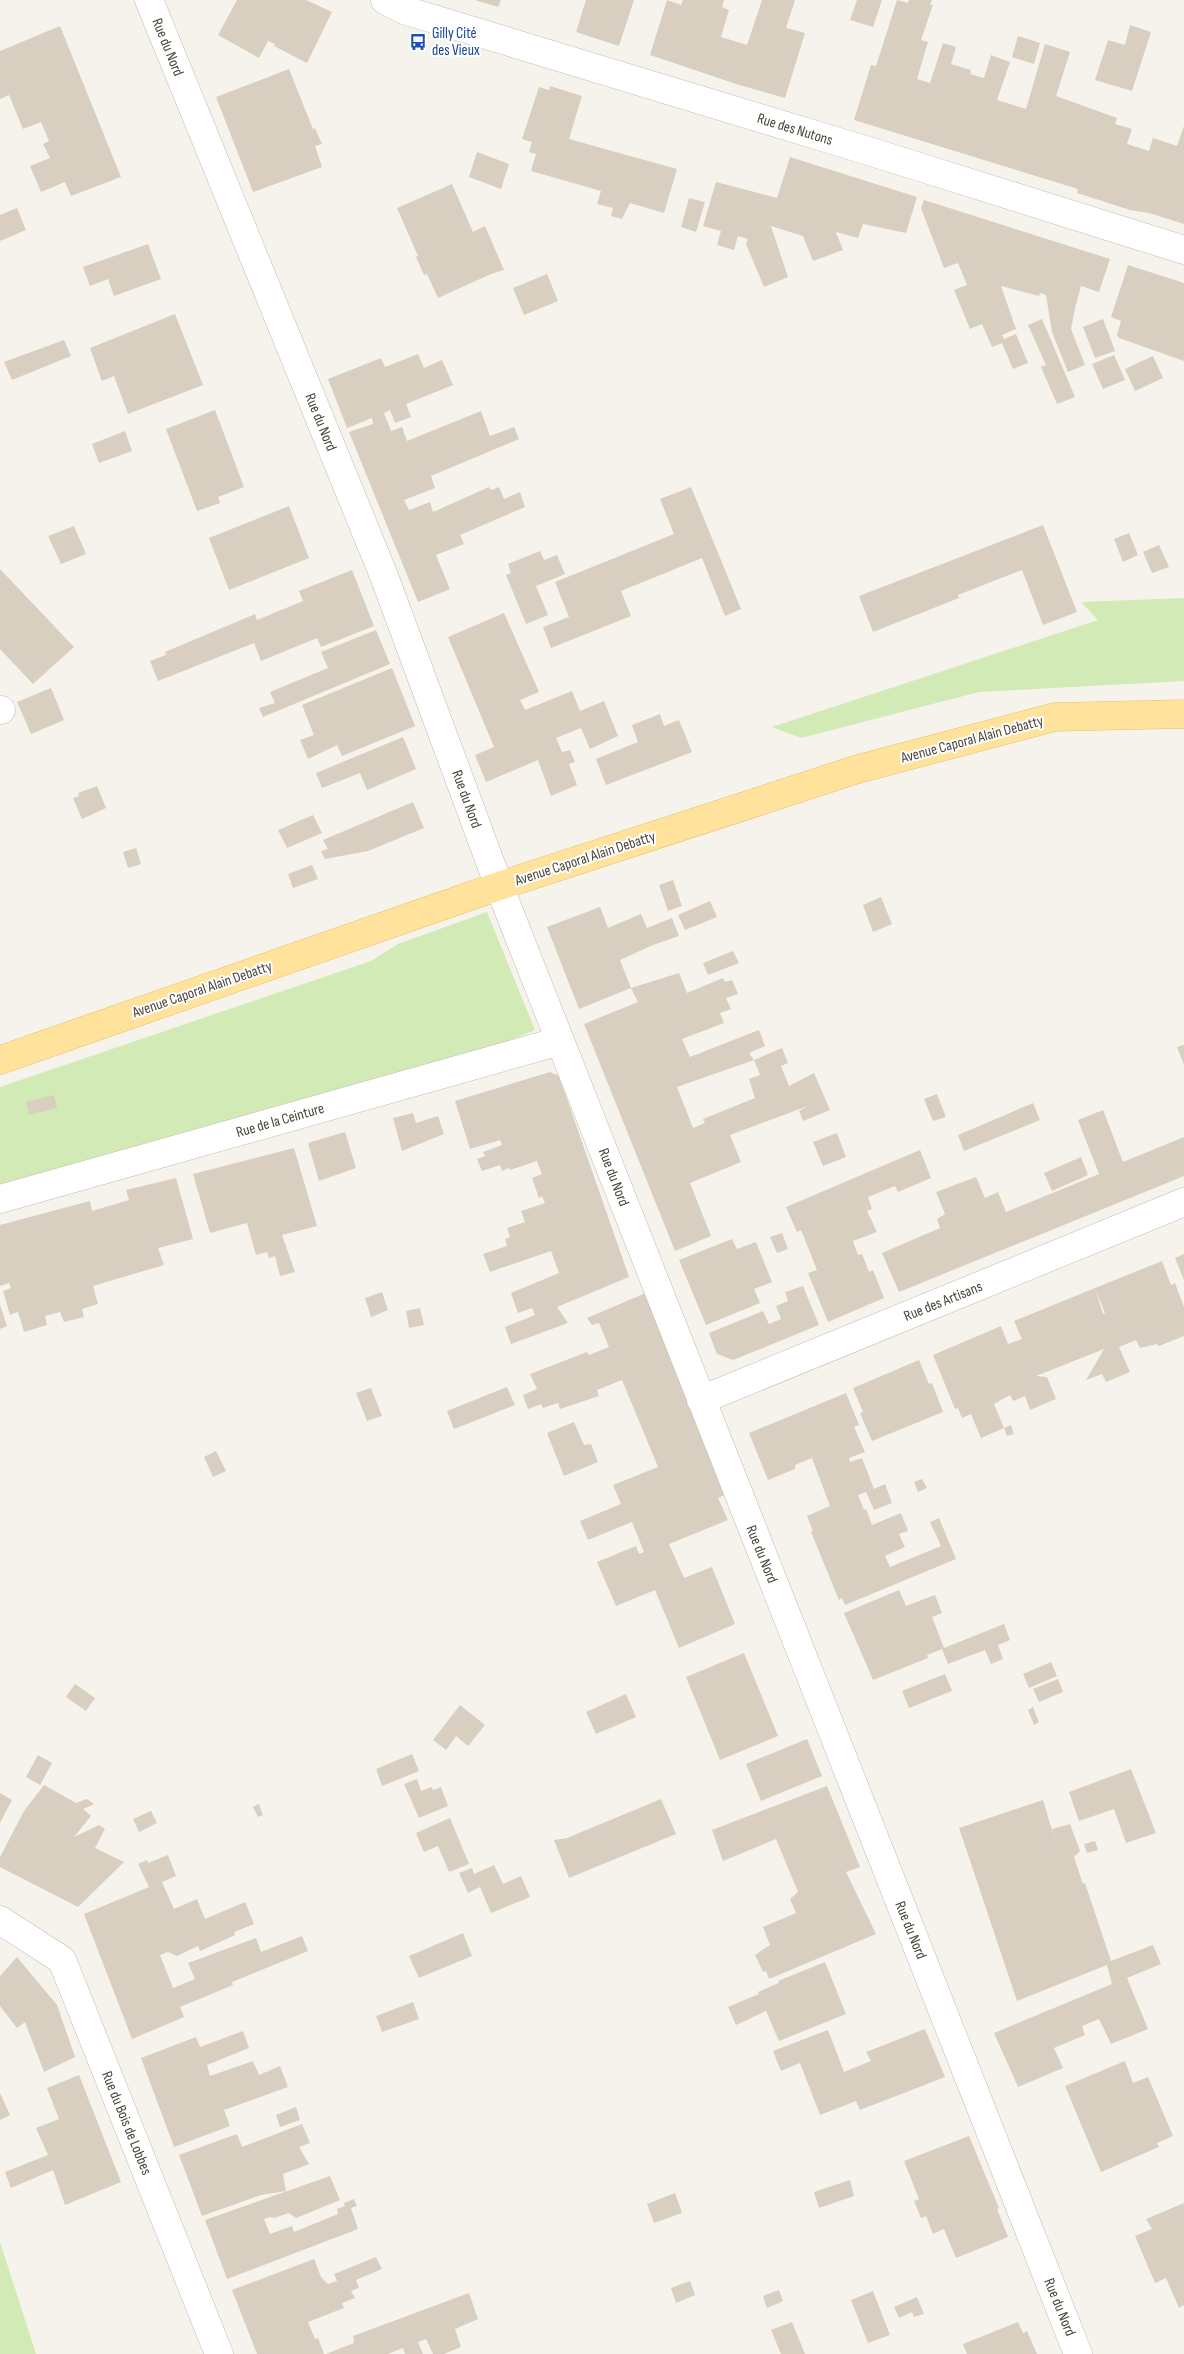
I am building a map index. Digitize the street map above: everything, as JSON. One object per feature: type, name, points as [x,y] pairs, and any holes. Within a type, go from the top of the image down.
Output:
[{"type":"main road","name":"Avenue Caporal Alain Debatty","points":[[0,1060],[499,886],[858,769],[1054,717],[1184,714]]},
{"type":"street","name":"Rue du Nord","points":[[149,0],[384,576],[499,886],[1078,2354]]},
{"type":"street","name":"Rue des Nutons","points":[[399,3],[1184,250]]},
{"type":"street","name":"Rue de la Ceinture","points":[[0,1199],[560,1041]]},
{"type":"street","name":"Rue des Artisans","points":[[701,1400],[1184,1202]]},
{"type":"street","name":"Rue du Bois de Lobbes","points":[[0,1920],[62,1960],[219,2354]]},
{"type":"green space","points":[[1184,598],[1184,681],[979,692],[801,738],[772,727],[1098,620],[1081,602]]},
{"type":"green space","points":[[487,912],[535,1030],[504,1043],[0,1193],[0,1087],[371,961],[398,944]]},
{"type":"green space","points":[[0,2242],[36,2354],[0,2354]]},
{"type":"building","points":[[237,0],[306,0],[332,12],[307,63],[268,41],[259,58],[218,35]]},
{"type":"building","points":[[475,0],[501,0],[498,7]]},
{"type":"building","points":[[586,0],[634,0],[619,46],[576,32]]},
{"type":"building","points":[[667,0],[681,5],[683,0],[724,0],[722,7],[729,10],[721,37],[747,45],[762,0],[795,0],[786,28],[805,33],[785,98],[736,84],[650,55]]},
{"type":"building","points":[[857,0],[882,0],[873,27],[850,20]]},
{"type":"building","points":[[897,0],[908,3],[909,0],[932,0],[930,5],[933,5],[921,40],[928,42],[917,79],[930,83],[943,43],[956,47],[951,64],[971,70],[970,74],[984,78],[991,55],[1010,62],[997,100],[1026,109],[1045,44],[1070,52],[1056,96],[1117,118],[1115,124],[1132,129],[1127,144],[1149,151],[1153,138],[1177,146],[1184,126],[1184,224],[1149,213],[1130,210],[1077,193],[1078,189],[854,120],[871,65],[876,66]]},
{"type":"building","points":[[1130,25],[1151,32],[1132,91],[1095,80],[1108,40],[1125,45]]},
{"type":"building","points":[[60,26],[121,177],[71,196],[65,182],[41,192],[30,166],[50,158],[43,144],[49,141],[41,122],[23,129],[9,95],[0,99],[0,51]]},
{"type":"building","points":[[1018,36],[1040,43],[1034,64],[1012,57]]},
{"type":"building","points":[[289,69],[313,129],[315,128],[322,144],[315,146],[322,167],[253,192],[216,97]]},
{"type":"building","points":[[550,86],[582,96],[569,139],[677,169],[664,213],[630,203],[622,219],[611,216],[613,208],[597,204],[601,191],[531,171],[536,154],[529,152],[532,142],[522,139],[539,87],[549,90]]},
{"type":"building","points":[[477,152],[509,164],[501,189],[469,177]]},
{"type":"building","points":[[790,157],[917,197],[906,233],[863,224],[858,238],[836,232],[843,250],[813,261],[803,236],[771,226],[788,277],[764,287],[746,244],[748,239],[738,236],[734,250],[717,245],[721,231],[703,226],[716,182],[777,198]]},
{"type":"building","points":[[452,184],[473,232],[485,226],[504,270],[438,298],[427,274],[424,275],[416,257],[418,256],[397,208]]},
{"type":"building","points":[[689,198],[705,202],[696,232],[681,227]]},
{"type":"building","points":[[924,200],[1110,259],[1099,292],[1081,286],[1076,304],[1071,329],[1085,365],[1068,372],[1052,332],[1046,295],[1040,293],[1039,296],[1001,286],[1016,329],[1002,335],[1004,339],[1016,334],[1028,363],[1013,369],[1002,343],[992,347],[982,324],[970,329],[954,290],[967,285],[958,263],[944,268],[921,208]]},
{"type":"building","points":[[17,208],[26,230],[0,241],[0,215]]},
{"type":"building","points":[[148,244],[161,279],[114,296],[108,279],[90,286],[83,267]]},
{"type":"building","points":[[1128,265],[1184,283],[1184,361],[1119,338],[1117,335],[1121,321],[1111,317]]},
{"type":"building","points":[[547,274],[558,301],[524,315],[513,288]]},
{"type":"building","points":[[175,314],[203,385],[128,414],[114,376],[102,381],[90,348]]},
{"type":"building","points":[[1042,319],[1075,397],[1057,404],[1041,367],[1046,365],[1028,325]]},
{"type":"building","points":[[1103,319],[1115,351],[1095,358],[1083,327]]},
{"type":"building","points":[[64,340],[71,356],[12,380],[4,362]]},
{"type":"building","points":[[418,354],[424,368],[442,360],[453,385],[406,404],[411,417],[395,423],[390,410],[384,413],[391,431],[402,427],[407,441],[481,411],[490,436],[514,427],[519,439],[431,476],[435,488],[404,500],[409,510],[430,502],[433,512],[489,487],[491,490],[499,487],[504,499],[520,492],[525,507],[460,535],[464,544],[436,555],[450,589],[418,602],[349,432],[373,424],[372,418],[347,428],[328,379],[381,358],[385,367]]},
{"type":"building","points":[[1114,355],[1125,380],[1103,389],[1092,364]]},
{"type":"building","points":[[1153,356],[1163,378],[1135,391],[1125,369]]},
{"type":"building","points":[[215,410],[244,487],[218,497],[220,503],[197,511],[166,429]]},
{"type":"building","points":[[125,431],[132,451],[99,463],[92,444]]},
{"type":"building","points":[[691,487],[741,609],[725,616],[702,558],[621,591],[631,616],[551,648],[543,627],[569,617],[555,582],[674,534],[660,499]]},
{"type":"building","points":[[289,506],[309,558],[229,590],[209,538]]},
{"type":"building","points":[[1043,525],[1077,612],[1043,625],[1022,570],[958,595],[959,598],[873,632],[859,596]]},
{"type":"building","points":[[74,526],[86,554],[61,564],[48,536]]},
{"type":"building","points":[[1129,533],[1138,555],[1123,562],[1114,539]]},
{"type":"building","points":[[1159,545],[1169,567],[1152,573],[1143,552]]},
{"type":"building","points":[[540,551],[544,560],[557,555],[565,574],[536,586],[548,615],[526,624],[506,575],[511,573],[508,564]]},
{"type":"building","points":[[0,569],[74,647],[33,684],[0,649]]},
{"type":"building","points":[[352,570],[374,626],[321,647],[317,638],[261,661],[254,643],[158,681],[150,661],[166,655],[165,652],[255,614],[257,620],[303,601],[299,591]]},
{"type":"building","points":[[504,613],[539,692],[520,700],[525,710],[572,691],[580,711],[604,701],[618,736],[590,749],[581,728],[556,738],[562,752],[570,750],[575,762],[569,764],[577,785],[551,796],[538,760],[486,782],[475,755],[494,747],[448,637]]},
{"type":"building","points":[[376,630],[390,664],[263,717],[259,708],[275,703],[270,692],[328,668],[321,652]]},
{"type":"building","points":[[392,668],[415,726],[342,756],[337,745],[308,759],[300,740],[314,735],[302,705]]},
{"type":"building","points":[[51,688],[64,720],[31,734],[17,702]]},
{"type":"building","points":[[660,714],[664,726],[679,720],[692,752],[606,785],[596,759],[638,742],[632,725]]},
{"type":"building","points":[[403,737],[416,769],[367,790],[360,773],[322,788],[316,773]]},
{"type":"building","points":[[97,786],[106,808],[82,819],[73,798],[79,796],[78,793]]},
{"type":"building","points":[[413,802],[424,828],[368,851],[325,859],[321,851],[328,849],[323,840]]},
{"type":"building","points":[[313,815],[322,833],[287,848],[278,830]]},
{"type":"building","points":[[136,848],[141,864],[128,868],[123,852]]},
{"type":"building","points":[[312,865],[318,879],[293,888],[288,874]]},
{"type":"building","points":[[673,880],[682,906],[668,911],[659,885]]},
{"type":"building","points":[[881,897],[892,924],[873,932],[863,905]]},
{"type":"building","points":[[710,901],[717,917],[685,930],[678,915]]},
{"type":"building","points":[[600,907],[608,928],[641,914],[647,928],[672,918],[679,936],[620,960],[631,988],[579,1009],[547,927]]},
{"type":"building","points":[[733,951],[739,963],[708,975],[703,963]]},
{"type":"building","points":[[679,973],[687,993],[723,978],[725,982],[732,980],[738,994],[726,998],[731,1009],[720,1013],[724,1023],[682,1039],[690,1057],[759,1030],[765,1046],[749,1053],[754,1060],[782,1048],[788,1063],[781,1066],[789,1086],[814,1073],[830,1110],[803,1121],[799,1111],[808,1106],[730,1135],[741,1162],[690,1183],[711,1236],[675,1251],[584,1024],[638,1002],[631,988]],"holes":[[[754,1060],[760,1075],[749,1079],[755,1098],[703,1119],[705,1123],[693,1128],[677,1087]]]},
{"type":"building","points":[[1184,1045],[1184,1065],[1177,1047]]},
{"type":"building","points":[[550,1072],[559,1076],[629,1277],[557,1307],[568,1323],[511,1344],[505,1327],[535,1315],[532,1308],[518,1313],[511,1293],[559,1273],[551,1251],[490,1272],[483,1254],[507,1246],[505,1239],[510,1237],[507,1228],[525,1222],[521,1211],[545,1203],[542,1196],[539,1198],[532,1178],[542,1174],[537,1161],[510,1170],[509,1168],[502,1171],[500,1165],[482,1171],[477,1159],[485,1156],[483,1152],[502,1145],[500,1140],[470,1149],[455,1101]]},
{"type":"building","points":[[937,1094],[946,1117],[933,1121],[924,1099]]},
{"type":"building","points":[[54,1095],[57,1108],[29,1115],[26,1102]]},
{"type":"building","points":[[1033,1103],[1040,1120],[964,1151],[958,1135]]},
{"type":"building","points":[[1103,1110],[1123,1162],[1184,1137],[1184,1176],[899,1292],[882,1253],[940,1228],[937,1219],[945,1214],[936,1192],[976,1177],[985,1198],[998,1192],[1006,1212],[1099,1174],[1078,1120]]},
{"type":"building","points":[[413,1113],[416,1123],[438,1116],[444,1134],[402,1151],[393,1118]]},
{"type":"building","points":[[345,1132],[356,1168],[319,1181],[308,1143]]},
{"type":"building","points":[[837,1133],[846,1157],[823,1166],[813,1142]]},
{"type":"building","points":[[294,1148],[317,1226],[282,1235],[295,1272],[280,1276],[275,1256],[269,1258],[267,1252],[256,1255],[247,1223],[210,1233],[193,1174]]},
{"type":"building","points":[[920,1150],[931,1178],[898,1192],[895,1186],[868,1197],[872,1209],[867,1211],[877,1232],[853,1241],[858,1255],[862,1254],[869,1272],[873,1270],[884,1298],[828,1322],[808,1273],[817,1270],[801,1230],[797,1232],[786,1207]]},
{"type":"building","points":[[1081,1157],[1088,1175],[1052,1191],[1044,1173]]},
{"type":"building","points":[[176,1178],[193,1239],[158,1248],[164,1265],[93,1286],[98,1304],[82,1309],[84,1317],[64,1322],[60,1312],[45,1316],[47,1325],[24,1332],[18,1312],[10,1315],[3,1291],[11,1288],[9,1283],[0,1286],[0,1225],[90,1201],[92,1211],[129,1200],[126,1190]]},
{"type":"building","points":[[782,1233],[788,1249],[777,1253],[770,1237]]},
{"type":"building","points":[[732,1239],[737,1249],[756,1242],[772,1282],[754,1289],[760,1303],[706,1325],[679,1260]]},
{"type":"building","points":[[1184,1254],[1184,1280],[1175,1258]]},
{"type":"building","points":[[1162,1261],[1171,1285],[1175,1283],[1184,1307],[1184,1336],[1159,1346],[1157,1344],[1140,1348],[1136,1340],[1119,1347],[1130,1372],[1106,1382],[1102,1374],[1086,1380],[1104,1349],[1036,1376],[1047,1377],[1056,1399],[1030,1410],[1025,1396],[1013,1401],[1010,1395],[994,1404],[1004,1428],[981,1438],[971,1414],[962,1418],[958,1408],[955,1409],[933,1355],[1001,1326],[1008,1344],[1022,1339],[1014,1321],[1095,1288]],"holes":[[[1095,1288],[1105,1313],[1103,1314]]]},
{"type":"building","points":[[803,1286],[819,1325],[733,1360],[717,1354],[709,1333],[763,1311],[769,1324],[781,1319],[776,1306],[788,1301],[785,1292]]},
{"type":"building","points":[[382,1292],[388,1310],[371,1317],[365,1298]]},
{"type":"building","points":[[648,1292],[731,1492],[718,1498],[728,1520],[669,1544],[684,1578],[712,1567],[735,1624],[679,1648],[655,1590],[616,1606],[597,1562],[636,1546],[639,1554],[644,1552],[632,1522],[588,1540],[580,1521],[621,1504],[613,1485],[658,1467],[622,1380],[597,1390],[599,1396],[560,1409],[558,1403],[543,1408],[541,1404],[528,1409],[523,1395],[537,1389],[530,1374],[587,1352],[589,1355],[609,1347],[599,1323],[592,1325],[587,1318]]},
{"type":"building","points":[[0,1305],[7,1326],[0,1329]]},
{"type":"building","points":[[420,1308],[424,1325],[409,1328],[406,1311]]},
{"type":"building","points":[[919,1360],[929,1384],[932,1383],[943,1412],[872,1441],[860,1413],[863,1412],[853,1388]]},
{"type":"building","points":[[507,1387],[515,1405],[454,1429],[447,1411]]},
{"type":"building","points":[[371,1388],[382,1416],[367,1421],[356,1393]]},
{"type":"building","points":[[846,1393],[859,1425],[854,1427],[865,1452],[849,1458],[850,1462],[862,1458],[874,1489],[885,1484],[892,1503],[874,1510],[866,1492],[858,1495],[864,1510],[866,1509],[872,1525],[901,1513],[908,1531],[899,1534],[905,1547],[885,1556],[890,1567],[941,1546],[930,1522],[939,1518],[956,1559],[845,1605],[842,1598],[839,1600],[811,1532],[813,1531],[807,1516],[830,1506],[812,1458],[795,1465],[795,1469],[768,1480],[749,1433]]},
{"type":"building","points":[[574,1422],[584,1445],[591,1444],[598,1462],[564,1476],[547,1433]]},
{"type":"building","points":[[1011,1425],[1014,1434],[1007,1436],[1004,1428]]},
{"type":"building","points":[[216,1451],[226,1471],[213,1477],[204,1457]]},
{"type":"building","points":[[922,1479],[927,1488],[918,1492],[914,1482]]},
{"type":"building","points":[[899,1590],[906,1606],[935,1595],[942,1613],[932,1617],[944,1648],[1004,1624],[1010,1640],[998,1645],[1003,1659],[991,1664],[985,1650],[948,1664],[942,1649],[927,1655],[928,1658],[873,1680],[844,1613]]},
{"type":"building","points":[[744,1653],[778,1736],[720,1760],[686,1677]]},
{"type":"building","points":[[1051,1662],[1057,1676],[1029,1688],[1023,1674]]},
{"type":"building","points":[[945,1674],[952,1691],[909,1708],[902,1691]]},
{"type":"building","points":[[1058,1679],[1063,1692],[1039,1702],[1033,1689]]},
{"type":"building","points":[[75,1684],[95,1698],[86,1711],[66,1697]]},
{"type":"building","points":[[626,1694],[636,1717],[596,1734],[586,1712]]},
{"type":"building","points":[[460,1705],[485,1725],[468,1746],[456,1736],[446,1750],[433,1740]]},
{"type":"building","points":[[1033,1707],[1039,1722],[1034,1725],[1028,1710]]},
{"type":"building","points":[[807,1739],[822,1776],[761,1801],[746,1764]]},
{"type":"building","points":[[412,1754],[419,1771],[382,1786],[376,1769]]},
{"type":"building","points":[[38,1755],[52,1763],[40,1785],[26,1777]]},
{"type":"building","points":[[1131,1769],[1156,1833],[1126,1843],[1114,1809],[1079,1821],[1069,1792]]},
{"type":"building","points":[[417,1779],[421,1791],[432,1787],[433,1790],[441,1787],[448,1806],[419,1818],[404,1784]]},
{"type":"building","points":[[44,1785],[76,1803],[87,1799],[94,1804],[83,1809],[91,1816],[74,1837],[99,1825],[105,1829],[95,1848],[124,1862],[78,1907],[0,1867],[0,1857],[24,1811]]},
{"type":"building","points":[[827,1786],[860,1867],[846,1872],[876,1934],[769,1979],[766,1971],[763,1972],[755,1955],[770,1945],[763,1927],[796,1913],[790,1899],[798,1892],[776,1839],[723,1861],[712,1830]]},
{"type":"building","points":[[0,1793],[12,1800],[0,1823]]},
{"type":"building","points":[[661,1799],[676,1834],[569,1878],[554,1840],[567,1838]]},
{"type":"building","points":[[1043,1800],[1057,1847],[1052,1829],[1070,1824],[1080,1851],[1074,1857],[1083,1884],[1085,1883],[1111,1961],[1153,1945],[1161,1964],[1127,1978],[1148,2029],[1111,2044],[1099,2019],[1082,2026],[1085,2035],[1054,2048],[1063,2068],[1018,2087],[994,2033],[1112,1984],[1107,1965],[1017,2001],[959,1828]]},
{"type":"building","points":[[259,1804],[263,1815],[258,1817],[253,1807]]},
{"type":"building","points":[[151,1811],[157,1823],[139,1832],[133,1819]]},
{"type":"building","points":[[450,1818],[469,1864],[449,1872],[438,1846],[424,1852],[416,1833]]},
{"type":"building","points":[[1095,1841],[1098,1850],[1087,1853],[1084,1844]]},
{"type":"building","points":[[168,1855],[176,1876],[162,1882],[174,1909],[197,1899],[205,1919],[245,1902],[254,1924],[234,1932],[235,1935],[200,1951],[198,1946],[177,1956],[168,1952],[160,1955],[173,1988],[195,1979],[188,1963],[256,1938],[261,1952],[302,1936],[308,1951],[232,1982],[233,1985],[180,2007],[184,2017],[132,2039],[84,1914],[149,1887],[138,1864],[147,1860],[148,1863]]},
{"type":"building","points":[[494,1865],[503,1884],[521,1876],[530,1897],[491,1913],[480,1887],[468,1893],[459,1873],[472,1868],[474,1874]]},
{"type":"building","points":[[463,1933],[472,1956],[419,1978],[409,1956]]},
{"type":"building","points":[[17,1957],[57,2005],[75,2057],[44,2072],[25,2022],[17,2028],[0,2006],[0,1976]]},
{"type":"building","points":[[825,1962],[846,2014],[779,2041],[766,2011],[736,2025],[728,2007],[759,1994],[758,1992],[779,1983],[778,1981]]},
{"type":"building","points":[[413,2002],[419,2019],[382,2032],[376,2016]]},
{"type":"building","points":[[925,2029],[945,2077],[860,2110],[856,2101],[820,2115],[800,2063],[781,2071],[773,2051],[828,2030],[844,2072],[871,2061],[866,2052]]},
{"type":"building","points":[[243,2031],[249,2048],[207,2065],[210,2076],[253,2061],[259,2075],[280,2066],[288,2087],[224,2110],[230,2126],[174,2147],[141,2058],[196,2037],[200,2047]]},
{"type":"building","points":[[1125,2061],[1133,2083],[1148,2077],[1173,2136],[1157,2143],[1159,2147],[1101,2172],[1065,2086]]},
{"type":"building","points":[[79,2075],[121,2182],[65,2205],[53,2170],[11,2188],[5,2172],[48,2155],[36,2128],[59,2119],[47,2088]]},
{"type":"building","points":[[0,2093],[10,2115],[0,2120]]},
{"type":"building","points":[[296,2107],[300,2120],[280,2127],[276,2115]]},
{"type":"building","points":[[302,2124],[310,2143],[299,2147],[309,2164],[283,2174],[286,2191],[261,2195],[202,2216],[179,2155],[237,2134],[242,2147]]},
{"type":"building","points":[[969,2136],[999,2208],[997,2209],[1008,2237],[956,2258],[944,2229],[933,2234],[926,2216],[921,2218],[914,2201],[919,2199],[904,2161]]},
{"type":"building","points":[[330,2176],[340,2200],[296,2218],[289,2213],[264,2219],[270,2234],[292,2226],[294,2232],[338,2214],[337,2209],[345,2206],[344,2203],[354,2199],[357,2206],[351,2208],[358,2229],[227,2279],[205,2220]]},
{"type":"building","points":[[850,2180],[854,2196],[819,2208],[814,2192]]},
{"type":"building","points":[[675,2193],[682,2213],[654,2223],[647,2204]]},
{"type":"building","points":[[1184,2203],[1184,2305],[1179,2308],[1166,2278],[1155,2283],[1135,2236],[1152,2229],[1146,2219]]},
{"type":"building","points":[[376,2257],[382,2269],[356,2280],[359,2288],[351,2291],[355,2298],[342,2303],[344,2308],[308,2322],[315,2339],[318,2338],[324,2354],[257,2354],[232,2290],[314,2259],[321,2277],[328,2284],[337,2281],[334,2274]]},
{"type":"building","points":[[690,2281],[695,2295],[676,2303],[671,2288]]},
{"type":"building","points":[[779,2290],[783,2301],[767,2308],[763,2296]]},
{"type":"building","points":[[873,2291],[890,2335],[868,2343],[851,2300]]},
{"type":"building","points":[[469,2293],[478,2319],[455,2329],[461,2347],[444,2354],[433,2354],[426,2339],[418,2342],[423,2354],[405,2354],[403,2348],[388,2354],[326,2354],[354,2343],[353,2336]]},
{"type":"building","points":[[917,2297],[924,2314],[914,2317],[912,2312],[899,2318],[894,2307]]},
{"type":"building","points":[[792,2322],[805,2354],[781,2354],[771,2330]]},
{"type":"building","points":[[1018,2322],[1023,2333],[1027,2331],[1037,2354],[967,2354],[963,2344]]},
{"type":"place","name":"Gilly Cité des Vieux","points":[[418,42]]}]
